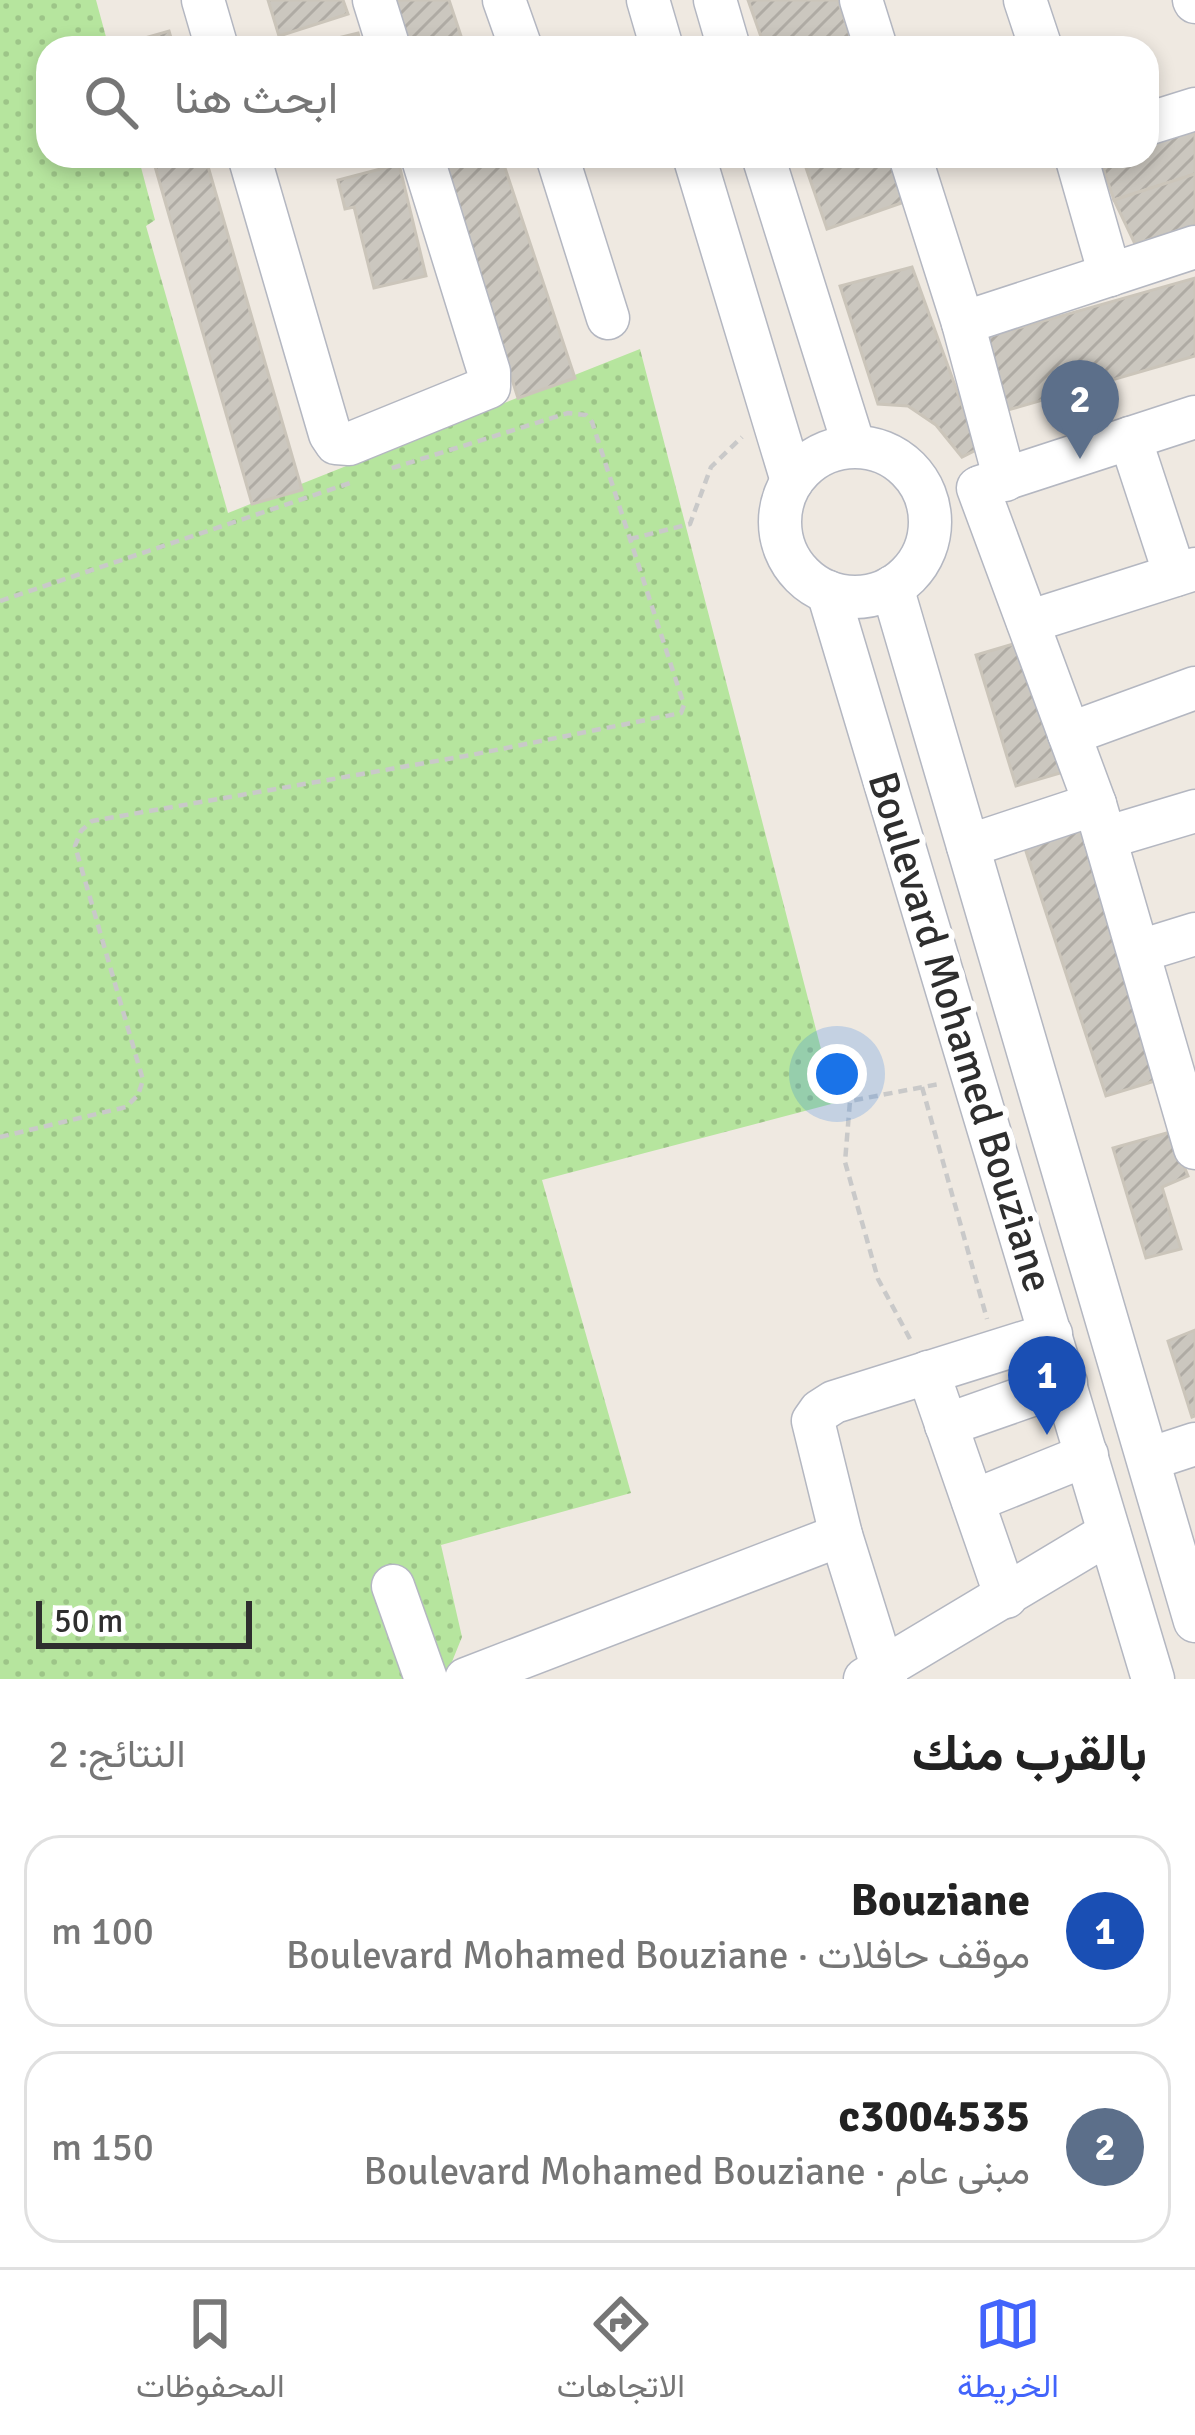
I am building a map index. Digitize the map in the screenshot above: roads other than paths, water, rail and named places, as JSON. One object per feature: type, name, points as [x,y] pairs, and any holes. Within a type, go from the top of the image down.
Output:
[{"type":"street","points":[[203,0],[214,36]]},
{"type":"street","points":[[374,0],[385,36]]},
{"type":"street","points":[[504,0],[516,36]]},
{"type":"street","points":[[648,0],[658,36]]},
{"type":"street","points":[[715,0],[726,36]]},
{"type":"street","points":[[861,0],[872,36]]},
{"type":"street","points":[[1025,0],[1037,36]]},
{"type":"street","points":[[1159,120],[1195,109]]},
{"type":"street","points":[[252,168],[330,434],[336,442],[349,444],[489,387],[489,372],[426,168]]},
{"type":"street","points":[[561,168],[608,318]]},
{"type":"street","points":[[698,168],[792,481]]},
{"type":"street","points":[[767,168],[854,446]]},
{"type":"street","points":[[914,168],[963,323],[992,484],[1028,622],[1100,821],[1140,951],[1184,1060],[1195,1148]]},
{"type":"street","points":[[1079,168],[1110,275]]},
{"type":"street","points":[[963,323],[1195,247]]},
{"type":"street","points":[[927,500],[992,484],[1195,417]]},
{"type":"street","points":[[1028,622],[1185,572],[1130,439]]},
{"type":"street","points":[[854,446],[879,450],[917,479],[927,500],[930,525],[925,550],[911,571],[892,587],[849,597],[828,592],[794,567],[780,532],[782,506],[792,481],[808,463],[854,446]]},
{"type":"street","name":"Boulevard Mohamed Bouziane","points":[[892,587],[1195,1621]]},
{"type":"street","name":"Boulevard Mohamed Bouziane","points":[[828,592],[1153,1679]]},
{"type":"street","points":[[1069,734],[1195,688]]},
{"type":"street","points":[[968,846],[1100,821],[1195,811]]},
{"type":"street","points":[[1140,951],[1195,934]]},
{"type":"street","points":[[1052,1334],[834,1402],[813,1421],[878,1676],[1109,1533]]},
{"type":"street","points":[[928,1372],[1006,1597]]},
{"type":"street","points":[[946,1425],[1066,1383]]},
{"type":"street","points":[[1149,1459],[1195,1444]]},
{"type":"street","points":[[973,1501],[1087,1456]]},
{"type":"street","points":[[466,1679],[841,1534]]},
{"type":"street","points":[[393,1586],[426,1679]]},
{"type":"place","name":"c3004535","points":[[1080,459]]},
{"type":"place","name":"Bouziane","points":[[1047,1435]]}]
